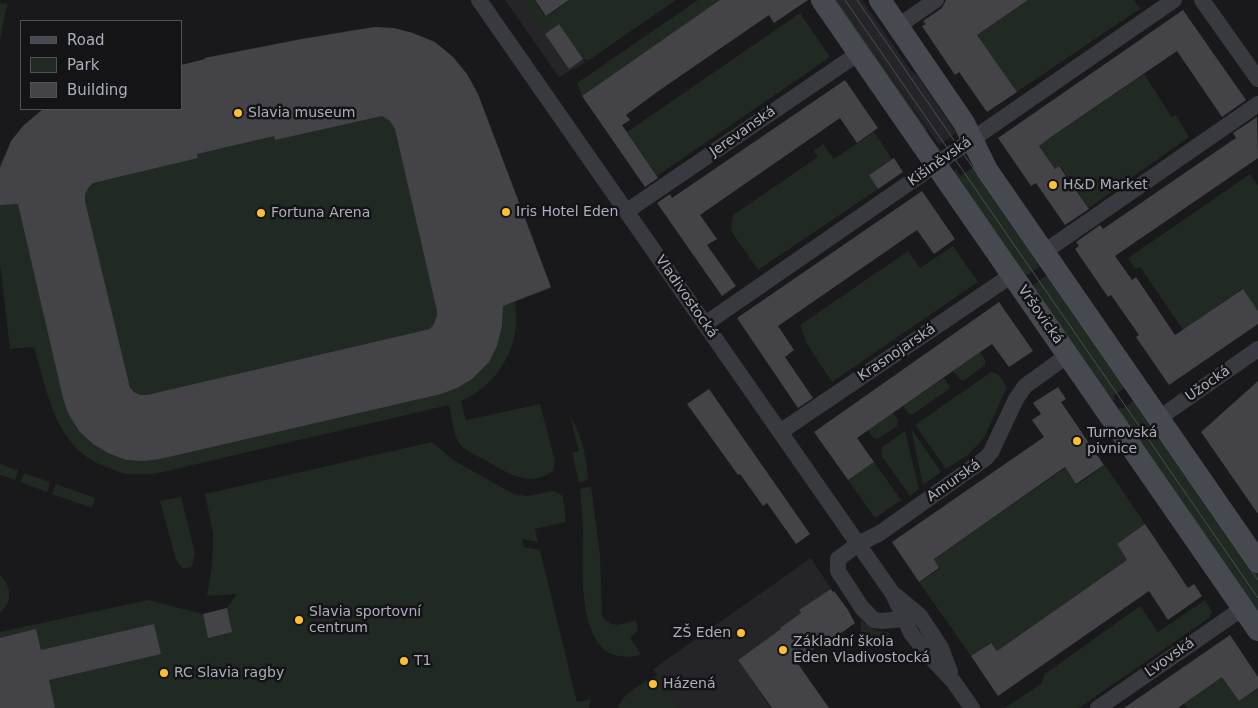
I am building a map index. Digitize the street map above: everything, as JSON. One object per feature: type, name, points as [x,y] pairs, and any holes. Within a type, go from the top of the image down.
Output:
[{"type":"main road","name":"Vršovická","points":[[822,0],[1258,630]]},
{"type":"main road","points":[[880,0],[964,123],[987,170],[1258,562]]},
{"type":"street","name":"Vladivostocká","points":[[480,0],[893,594],[904,619],[924,650],[953,681],[972,708]]},
{"type":"street","points":[[898,26],[936,0]]},
{"type":"street","name":"Kišiněvská","points":[[705,324],[1174,0]]},
{"type":"street","points":[[1202,0],[1258,79]]},
{"type":"street","name":"Jerevanská","points":[[627,211],[859,53]]},
{"type":"street","points":[[1044,252],[1258,104]]},
{"type":"street","name":"Krasnojarská","points":[[780,432],[1012,275]]},
{"type":"street","name":"Užocká","points":[[1159,418],[1258,349]]},
{"type":"street","name":"Amurská","points":[[904,619],[874,620],[862,608],[838,571],[838,559],[858,544],[880,533],[986,458],[991,452],[1024,386],[1068,354]]},
{"type":"street","name":"Vladivostocká","points":[[893,594],[920,616],[940,648],[953,681]]},
{"type":"street","name":"Lvovská","points":[[1098,708],[1243,608]]},
{"type":"shaded area","points":[[505,0],[526,0],[545,26],[560,17],[585,63],[559,77]]},
{"type":"shaded area","points":[[839,0],[862,0],[911,71],[918,76],[956,133],[939,145]]},
{"type":"shaded area","name":"ZŠ Eden","points":[[811,558],[831,589],[799,610],[801,613],[781,628],[782,630],[737,660],[771,708],[679,708],[653,669]]},
{"type":"green space","points":[[522,0],[534,0],[546,17],[570,0],[676,0],[589,60],[583,59],[559,24],[545,34]]},
{"type":"green space","points":[[698,0],[722,0],[582,96],[577,83]]},
{"type":"green space","points":[[830,0],[839,0],[927,129],[922,133]]},
{"type":"green space","points":[[1028,0],[1134,0],[1140,8],[1153,0],[1017,92],[989,52],[965,35],[982,32]]},
{"type":"green space","points":[[0,3],[7,4],[0,40]]},
{"type":"green space","points":[[800,13],[830,57],[657,176],[627,132]]},
{"type":"green space","name":"Fortuna Arena","points":[[380,28],[397,30],[426,39],[449,54],[468,77],[477,93],[551,288],[515,302],[515,333],[503,365],[489,383],[461,401],[466,420],[540,404],[555,461],[553,471],[535,479],[526,479],[509,474],[470,452],[462,446],[456,437],[449,405],[154,474],[125,474],[91,460],[77,449],[57,419],[34,347],[10,349],[0,264],[0,163],[13,139],[34,116],[43,110],[182,110],[182,65],[356,29]]},
{"type":"green space","points":[[1144,74],[1172,117],[1176,115],[1189,137],[1089,208],[1060,166],[1055,169],[1043,151],[1034,149]]},
{"type":"green space","points":[[874,132],[892,159],[869,175],[878,189],[758,270],[731,231],[733,215],[818,157],[814,151],[823,144],[834,159]]},
{"type":"green space","points":[[977,165],[1045,263],[1023,278],[953,174],[956,169],[960,176]]},
{"type":"green space","points":[[1250,174],[1258,185],[1258,311],[1242,289],[1193,323],[1188,337],[1140,267],[1135,269],[1128,258]]},
{"type":"green space","points":[[953,246],[978,282],[832,382],[807,344],[800,325],[908,251],[920,268]]},
{"type":"green space","points":[[1051,272],[1129,385],[1113,396],[1115,399],[1108,403],[1030,287]]},
{"type":"green space","points":[[980,352],[985,360],[985,365],[965,380],[961,380],[953,371]]},
{"type":"green space","points":[[991,372],[999,375],[1007,387],[984,438],[968,455],[946,469],[915,425]]},
{"type":"green space","points":[[944,378],[949,385],[949,389],[912,415],[908,413],[903,406]]},
{"type":"green space","points":[[1138,398],[1258,572],[1258,611],[1115,412]]},
{"type":"green space","points":[[893,413],[898,420],[897,426],[878,439],[873,438],[868,430]]},
{"type":"green space","points":[[570,416],[585,454],[588,478],[579,483],[572,452],[579,451]]},
{"type":"green space","points":[[911,428],[941,472],[923,485]]},
{"type":"green space","points":[[905,431],[919,489],[910,496],[881,455],[882,447]]},
{"type":"green space","name":"Slavia sportovní centrum","points":[[432,442],[453,460],[514,494],[527,496],[554,491],[563,496],[566,522],[535,529],[538,542],[522,539],[524,547],[540,550],[577,702],[591,699],[589,708],[0,708],[0,632],[148,600],[203,614],[227,608],[237,594],[207,596],[212,565],[213,533],[205,494]]},
{"type":"green space","points":[[874,462],[901,500],[877,517],[874,517],[848,480]]},
{"type":"green space","points":[[0,464],[18,471],[15,480],[0,475]]},
{"type":"green space","points":[[1105,465],[1145,524],[1117,544],[1127,560],[997,651],[990,643],[971,656],[919,582],[940,569],[934,559],[1065,468],[1077,485]]},
{"type":"green space","points":[[24,473],[50,482],[47,492],[20,482]]},
{"type":"green space","points":[[56,484],[95,498],[92,508],[52,494]]},
{"type":"green space","points":[[591,486],[600,555],[602,615],[609,623],[617,625],[636,620],[638,630],[630,638],[641,654],[635,656],[619,656],[605,650],[595,638],[589,622],[583,583],[583,527],[580,489]]},
{"type":"green space","points":[[181,497],[195,553],[192,567],[183,569],[176,560],[160,501]]},
{"type":"green space","points":[[0,575],[9,589],[9,599],[0,613]]},
{"type":"green space","points":[[1205,600],[1212,612],[1209,618],[1079,708],[1005,708],[1041,684],[1045,674],[1140,606],[1158,632]]},
{"type":"green space","points":[[861,620],[873,629],[888,632],[896,642],[889,646],[876,637],[861,636]]},
{"type":"green space","name":"Házená","points":[[657,675],[679,708],[618,708],[629,692]]},
{"type":"green space","points":[[1222,677],[1239,701],[1258,689],[1258,708],[1187,708],[1184,704]]},
{"type":"building","points":[[535,0],[569,0],[546,16]]},
{"type":"building","points":[[720,0],[808,0],[774,23],[769,15],[626,115],[630,120],[622,125],[658,178],[645,187],[582,96]]},
{"type":"building","points":[[946,0],[1028,0],[977,35],[1017,92],[987,112],[959,72],[955,75],[922,26],[926,24],[923,21],[942,8]]},
{"type":"building","points":[[1183,10],[1246,100],[1222,117],[1177,51],[1051,137],[1039,146],[1055,169],[1059,166],[1089,209],[1065,225],[1036,183],[1031,186],[998,138]]},
{"type":"building","points":[[559,24],[583,59],[569,69],[545,34]]},
{"type":"building","name":"Fortuna Arena","points":[[375,27],[394,28],[413,33],[435,42],[453,57],[467,74],[478,94],[551,287],[503,306],[502,326],[497,346],[489,362],[472,379],[457,388],[441,394],[145,461],[126,460],[108,453],[93,444],[79,431],[68,413],[63,398],[18,204],[0,205],[0,168],[11,141],[23,126],[42,110],[182,110],[182,65],[204,58]],"holes":[[[382,116],[390,121],[395,129],[437,311],[434,324],[430,329],[147,395],[140,395],[130,388],[85,201],[85,194],[93,183],[198,158],[197,154],[274,136],[275,140]]]},
{"type":"building","points":[[845,80],[878,128],[857,143],[840,118],[700,215],[717,239],[707,245],[736,286],[722,296],[657,203],[670,194],[672,198]]},
{"type":"building","points":[[1257,117],[1258,158],[1115,256],[1132,280],[1136,277],[1175,335],[1243,289],[1258,311],[1258,324],[1169,385],[1136,337],[1139,335],[1111,295],[1108,297],[1075,249],[1079,246],[1076,242],[1100,225],[1103,229],[1236,138],[1233,133]]},
{"type":"building","points":[[894,158],[903,172],[878,189],[869,175]]},
{"type":"building","points":[[922,191],[955,239],[934,254],[917,230],[778,326],[794,350],[785,357],[813,398],[798,408],[737,318]]},
{"type":"building","points":[[999,302],[1033,351],[1009,367],[992,344],[973,357],[857,438],[874,462],[848,480],[814,432]]},
{"type":"building","points":[[1258,381],[1258,514],[1201,432]]},
{"type":"building","points":[[1058,387],[1066,399],[1061,402],[1104,465],[1076,484],[1065,467],[934,559],[939,568],[919,582],[892,542],[1044,437],[1032,420],[1041,414],[1033,403]]},
{"type":"building","points":[[709,389],[810,534],[796,544],[767,503],[763,506],[740,474],[738,475],[687,404]]},
{"type":"building","points":[[1145,524],[1188,588],[1194,584],[1202,596],[1168,620],[1149,591],[998,696],[971,656],[991,643],[997,651],[1127,560],[1117,544]]},
{"type":"building","name":"Základní škola Eden Vladivostocká","points":[[831,589],[848,610],[855,623],[826,644],[824,642],[796,661],[829,708],[772,708],[738,660],[801,613],[799,610]]},
{"type":"building","points":[[227,608],[232,632],[208,638],[203,614]]},
{"type":"building","points":[[154,624],[161,654],[49,680],[55,708],[0,708],[0,638],[36,629],[41,650]]},
{"type":"building","points":[[1230,635],[1258,677],[1258,688],[1239,701],[1222,677],[1178,708],[1124,708]]},
{"type":"tram line","points":[[845,0],[1258,598]]},
{"type":"tram line","points":[[857,0],[1258,580]]},
{"type":"place","name":"Slavia museum","points":[[238,113]]},
{"type":"place","name":"H&D Market","points":[[1053,185]]},
{"type":"place","name":"Iris Hotel Eden","points":[[506,212]]},
{"type":"place","name":"Fortuna Arena","points":[[261,213]]},
{"type":"place","name":"Turnovská pivnice","points":[[1077,441]]},
{"type":"place","name":"Slavia sportovní centrum","points":[[299,620]]},
{"type":"place","name":"ZŠ Eden","points":[[741,633]]},
{"type":"place","name":"Základní škola Eden Vladivostocká","points":[[783,650]]},
{"type":"place","name":"T1","points":[[404,661]]},
{"type":"place","name":"RC Slavia ragby","points":[[164,673]]},
{"type":"place","name":"Házená","points":[[653,684]]}]
